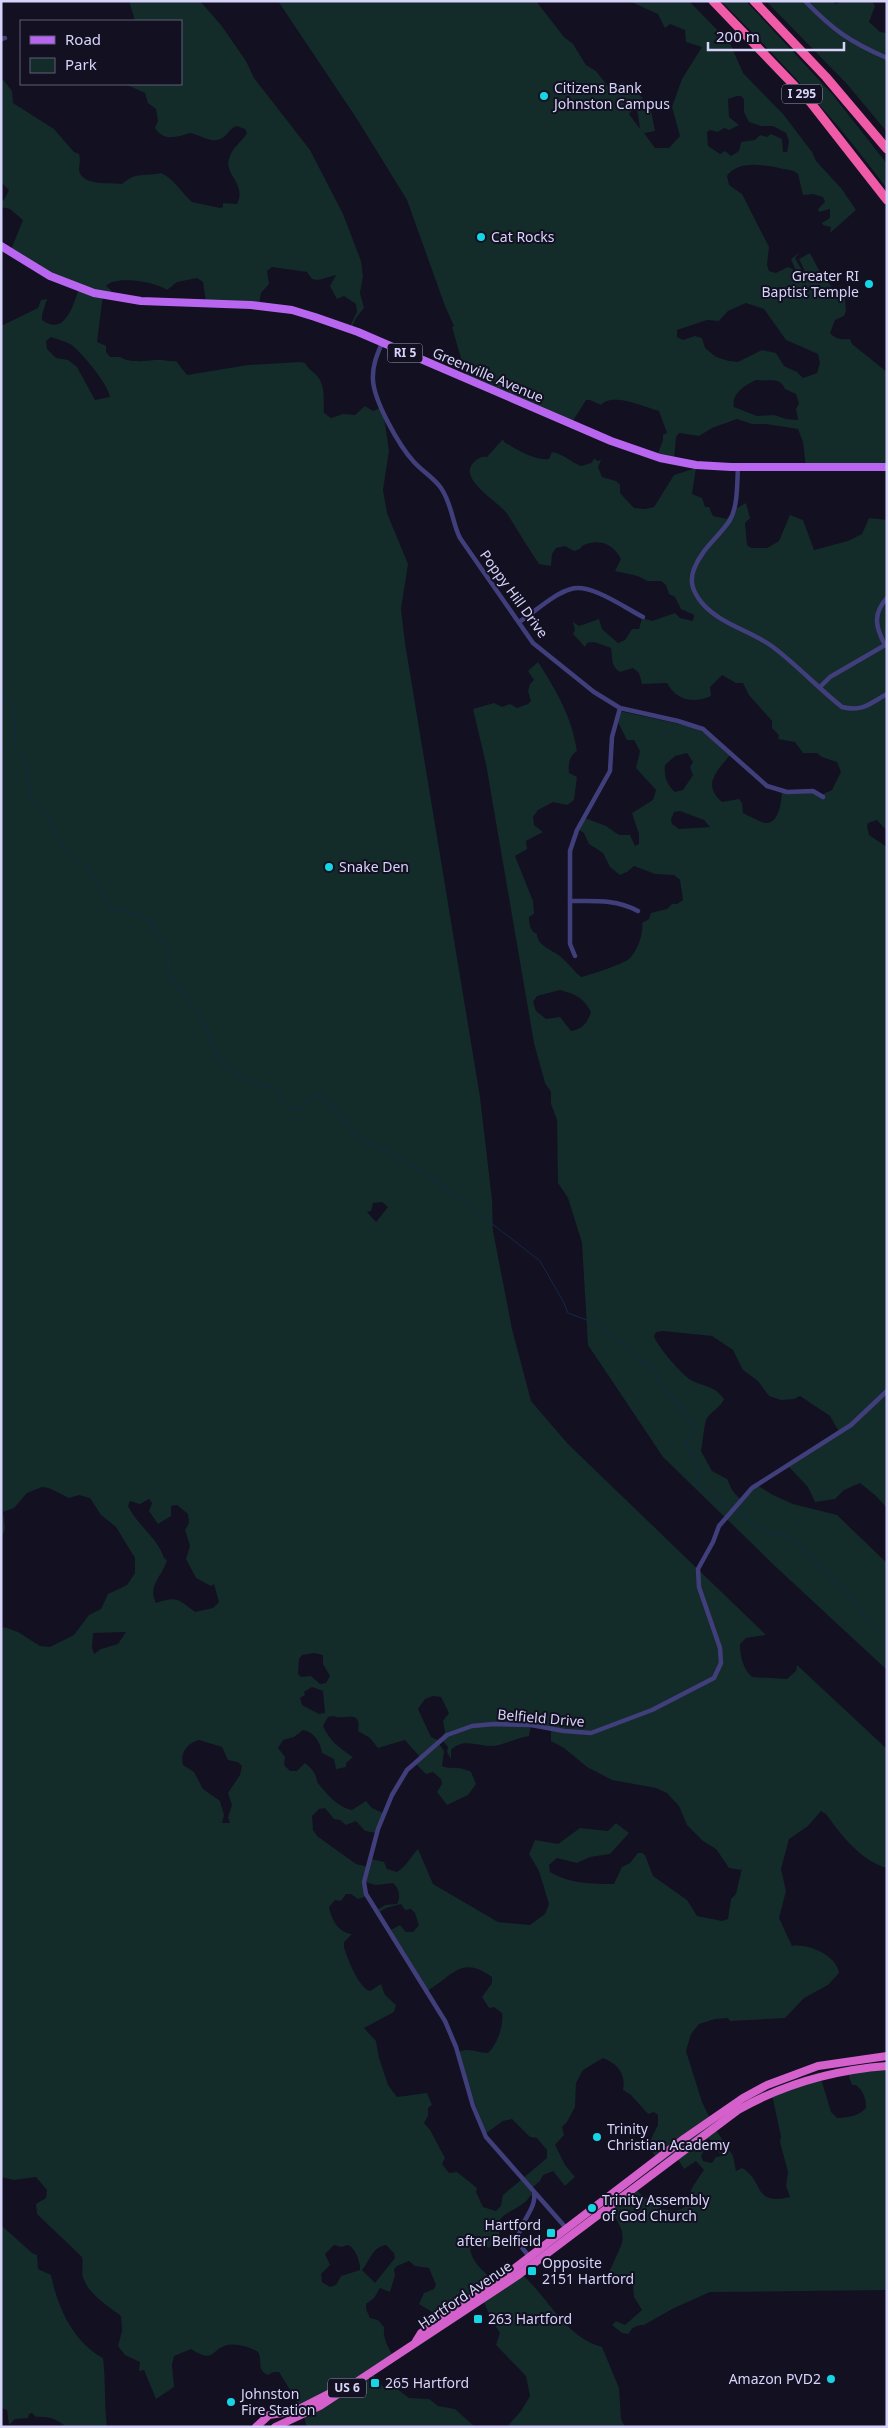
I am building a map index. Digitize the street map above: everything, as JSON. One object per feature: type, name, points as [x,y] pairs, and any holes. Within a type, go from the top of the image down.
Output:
[{"type":"highway","name":"I 295","points":[[713,1],[810,103],[887,200]]},
{"type":"highway","name":"I 295","points":[[754,1],[837,89],[887,149]]},
{"type":"highway","points":[[837,89],[862,111],[887,140]]},
{"type":"highway","name":"Hartford Avenue","points":[[533,2260],[685,2138],[752,2092],[818,2066],[887,2056]]},
{"type":"highway","name":"Hartford Avenue","points":[[275,2427],[320,2406],[416,2341],[425,2338],[738,2110],[763,2096],[801,2082],[841,2072],[887,2066]]},
{"type":"highway","points":[[256,2427],[262,2419],[269,2415],[295,2411],[360,2379]]},
{"type":"main road","name":"Greenville Avenue","points":[[1,246],[50,276],[94,293],[141,301],[251,304],[292,310],[338,325],[382,343],[638,452],[696,465],[738,467],[887,466]]},
{"type":"street","points":[[805,1],[836,32],[858,46],[887,58]]},
{"type":"street","name":"Poppy Hill Drive","points":[[382,343],[373,368],[374,388],[380,406],[412,460],[441,488],[449,502],[460,538],[533,643],[594,692],[620,708],[678,721],[703,729],[767,786],[786,792],[813,790],[823,797]]},
{"type":"street","points":[[738,467],[734,512],[729,521],[702,552],[694,570],[691,584],[694,592],[704,605],[725,622],[752,633],[774,648],[842,707],[854,710],[862,709],[887,694]]},
{"type":"street","points":[[519,622],[565,591],[578,587],[597,592],[643,617]]},
{"type":"street","points":[[820,687],[830,677],[886,645],[876,624],[878,610],[887,598]]},
{"type":"street","points":[[575,956],[570,944],[570,851],[577,830],[610,771],[612,737],[620,708]]},
{"type":"street","points":[[570,901],[611,901],[627,905],[638,911]]},
{"type":"street","name":"Belfield Drive","points":[[568,2230],[486,2138],[473,2106],[456,2047],[445,2021],[366,1894],[364,1882],[378,1829],[403,1775],[447,1735],[472,1726],[512,1724],[591,1733],[652,1710],[714,1678],[720,1663],[720,1648],[700,1587],[698,1569],[726,1516],[748,1492],[851,1425],[887,1391]]},
{"type":"street","points":[[533,2191],[534,2202],[518,2237],[520,2245],[533,2260]]},
{"type":"green space","points":[[129,1],[200,1],[221,25],[246,61],[254,78],[310,150],[343,214],[361,261],[363,276],[360,293],[364,308],[356,318],[351,329],[349,328],[357,312],[356,304],[344,296],[337,299],[330,286],[336,275],[318,280],[312,279],[307,272],[272,267],[267,271],[269,284],[261,293],[259,305],[206,302],[203,282],[197,278],[177,282],[167,290],[146,282],[127,280],[111,283],[106,286],[111,290],[111,296],[103,295],[97,342],[106,346],[106,352],[110,357],[120,357],[133,361],[176,361],[187,375],[248,365],[305,363],[321,381],[324,413],[331,418],[343,414],[355,415],[365,406],[373,411],[380,408],[384,417],[389,451],[383,490],[387,513],[408,564],[401,609],[405,643],[480,1097],[492,1200],[493,1231],[512,1329],[531,1401],[568,1444],[766,1635],[746,1638],[740,1644],[743,1662],[746,1670],[752,1677],[787,1679],[796,1671],[797,1665],[887,1749],[887,1868],[869,1860],[860,1853],[826,1814],[821,1811],[808,1826],[789,1839],[781,1869],[786,1891],[779,1918],[792,1946],[813,1948],[827,1956],[833,1961],[839,1973],[828,1985],[804,1998],[785,2018],[730,2021],[728,2018],[715,2019],[699,2024],[691,2034],[686,2051],[702,2102],[714,2127],[733,2156],[736,2171],[742,2168],[754,2179],[764,2195],[778,2199],[790,2197],[786,2186],[788,2172],[780,2142],[781,2136],[772,2095],[786,2084],[819,2072],[831,2112],[837,2118],[853,2116],[863,2111],[866,2108],[866,2104],[861,2090],[856,2085],[852,2085],[849,2077],[850,2066],[887,2065],[887,2290],[710,2292],[674,2308],[644,2325],[635,2327],[629,2334],[622,2333],[612,2325],[616,2321],[625,2325],[642,2310],[634,2297],[633,2285],[613,2275],[608,2276],[620,2248],[622,2234],[616,2218],[608,2206],[633,2186],[652,2203],[668,2210],[676,2211],[683,2208],[689,2202],[691,2190],[704,2170],[696,2161],[684,2169],[676,2156],[661,2165],[648,2145],[658,2125],[658,2115],[654,2112],[648,2114],[631,2095],[623,2090],[624,2084],[620,2070],[613,2063],[603,2058],[583,2070],[576,2083],[575,2107],[562,2127],[564,2135],[555,2145],[565,2165],[575,2177],[565,2186],[553,2171],[543,2175],[540,2181],[532,2188],[533,2191],[528,2199],[508,2213],[499,2223],[499,2231],[503,2242],[496,2242],[489,2248],[480,2242],[470,2249],[477,2265],[496,2285],[518,2271],[538,2291],[566,2325],[589,2342],[602,2347],[619,2388],[621,2419],[625,2427],[507,2427],[521,2411],[530,2396],[526,2376],[496,2345],[500,2333],[492,2321],[482,2298],[445,2320],[419,2304],[424,2293],[434,2289],[436,2285],[429,2268],[415,2266],[409,2261],[394,2269],[395,2275],[390,2292],[380,2288],[374,2298],[366,2304],[370,2318],[378,2320],[384,2327],[386,2343],[394,2357],[372,2373],[384,2388],[396,2388],[409,2398],[429,2399],[438,2406],[455,2409],[475,2427],[307,2427],[299,2405],[279,2372],[273,2372],[268,2375],[264,2373],[261,2368],[258,2352],[247,2347],[235,2345],[222,2347],[208,2356],[191,2349],[174,2356],[172,2365],[174,2387],[156,2399],[144,2370],[139,2371],[140,2362],[125,2355],[118,2346],[122,2331],[121,2316],[89,2289],[82,2275],[82,2257],[37,2214],[36,2204],[46,2198],[47,2190],[36,2177],[14,2180],[1,2177],[1,1629],[4,1627],[18,1632],[40,1646],[50,1647],[74,1635],[89,1615],[101,1609],[108,1594],[127,1585],[135,1573],[135,1558],[116,1527],[101,1515],[90,1498],[79,1495],[69,1498],[49,1488],[42,1487],[27,1493],[14,1508],[3,1512],[5,1528],[1,1541],[1,326],[38,308],[41,300],[47,299],[42,320],[57,325],[67,317],[79,289],[10,252],[23,220],[10,209],[1,207],[1,201],[4,200],[9,190],[1,182],[1,77],[12,91],[13,103],[54,129],[74,152],[79,154],[79,170],[85,179],[98,183],[122,184],[132,177],[161,173],[174,183],[192,202],[220,208],[223,207],[223,203],[237,204],[239,197],[238,185],[228,165],[232,151],[247,133],[245,129],[237,126],[221,139],[216,140],[190,133],[167,137],[155,128],[158,121],[156,109],[148,103],[145,93],[127,85],[182,85],[182,20],[135,20]],"holes":[[[51,337],[70,344],[75,348],[105,384],[110,397],[95,400],[77,367],[68,360],[56,358],[47,349],[46,341]],[[382,1202],[388,1207],[376,1222],[367,1212],[371,1211],[373,1203]],[[149,1499],[152,1503],[149,1511],[158,1524],[171,1516],[171,1506],[177,1505],[188,1514],[189,1523],[185,1530],[190,1546],[186,1559],[196,1578],[211,1586],[214,1584],[219,1602],[213,1608],[195,1612],[185,1604],[173,1599],[156,1603],[153,1591],[154,1586],[167,1560],[157,1544],[132,1513],[128,1506],[130,1501],[140,1504]],[[126,1632],[118,1644],[101,1649],[94,1654],[92,1648],[93,1633]],[[314,1653],[323,1655],[323,1664],[330,1676],[326,1683],[320,1684],[311,1676],[301,1677],[298,1674],[299,1659],[302,1655]],[[312,1687],[323,1691],[325,1713],[319,1714],[302,1705],[300,1698],[305,1695],[304,1692]],[[433,1696],[441,1697],[449,1713],[443,1721],[445,1732],[440,1741],[431,1737],[418,1709],[425,1699]],[[328,1717],[355,1717],[359,1724],[358,1731],[370,1738],[378,1748],[405,1740],[420,1757],[416,1764],[426,1774],[433,1772],[441,1779],[442,1784],[437,1792],[447,1805],[468,1795],[476,1784],[471,1772],[442,1766],[444,1751],[438,1742],[443,1741],[448,1747],[447,1752],[451,1759],[451,1750],[462,1744],[499,1745],[529,1736],[531,1725],[551,1729],[551,1741],[564,1748],[587,1767],[612,1780],[656,1788],[667,1793],[679,1806],[687,1825],[703,1841],[716,1849],[729,1868],[741,1870],[742,1868],[736,1894],[731,1899],[728,1919],[722,1921],[697,1916],[687,1900],[653,1876],[645,1855],[642,1853],[638,1853],[630,1863],[622,1867],[614,1884],[573,1881],[550,1872],[549,1865],[557,1858],[577,1863],[590,1857],[610,1854],[629,1833],[616,1823],[608,1831],[580,1828],[558,1844],[535,1840],[529,1854],[539,1871],[549,1904],[545,1914],[530,1925],[498,1922],[433,1884],[418,1849],[397,1872],[387,1869],[384,1862],[371,1859],[368,1867],[356,1864],[317,1836],[313,1830],[312,1816],[319,1809],[325,1808],[334,1819],[340,1820],[346,1825],[356,1821],[365,1831],[377,1833],[383,1813],[372,1808],[366,1801],[352,1810],[341,1806],[324,1791],[317,1782],[313,1771],[305,1763],[297,1771],[290,1771],[284,1765],[285,1757],[278,1748],[283,1740],[294,1737],[303,1730],[307,1731],[317,1739],[322,1753],[334,1759],[336,1769],[346,1767],[346,1763],[353,1757],[335,1743],[323,1726]],[[199,1740],[222,1747],[228,1760],[238,1762],[242,1766],[240,1775],[228,1793],[232,1805],[228,1817],[230,1823],[222,1823],[224,1815],[220,1801],[203,1789],[194,1772],[183,1765],[185,1749],[191,1743]],[[365,1882],[376,1885],[393,1883],[395,1885],[399,1896],[397,1904],[385,1905],[377,1910],[378,1913],[386,1908],[401,1904],[405,1910],[411,1909],[415,1913],[419,1925],[413,1932],[406,1932],[400,1925],[389,1931],[427,1991],[451,1974],[465,1968],[473,1968],[492,1977],[492,1983],[482,1997],[489,2008],[494,2007],[502,2013],[501,2029],[497,2040],[488,2053],[470,2050],[458,2052],[485,2134],[503,2121],[512,2119],[530,2137],[537,2138],[547,2150],[547,2158],[503,2195],[501,2206],[496,2211],[483,2207],[476,2192],[477,2188],[457,2172],[449,2173],[442,2164],[445,2158],[430,2130],[424,2123],[428,2116],[428,2108],[432,2105],[427,2093],[397,2097],[388,2085],[379,2058],[376,2041],[364,2028],[394,2012],[396,2005],[385,1995],[381,1984],[370,1991],[358,1979],[344,1947],[344,1942],[352,1934],[339,1928],[331,1916],[329,1907],[335,1900],[341,1901],[346,1894],[351,1894],[358,1899],[367,1896]],[[709,2139],[722,2156],[716,2157],[712,2163],[703,2161],[701,2156],[705,2149],[704,2143]],[[334,2245],[341,2247],[348,2245],[357,2256],[360,2270],[341,2276],[336,2285],[330,2287],[322,2282],[321,2274],[330,2265],[325,2254]],[[386,2245],[394,2253],[395,2258],[375,2283],[362,2270],[377,2248]]]},
{"type":"green space","points":[[278,1],[536,1],[564,37],[573,44],[586,65],[596,71],[613,93],[622,82],[643,98],[629,114],[640,129],[637,108],[650,106],[655,131],[644,133],[655,148],[669,148],[680,136],[672,107],[682,79],[702,47],[686,42],[685,30],[670,24],[665,28],[658,14],[629,1],[689,1],[730,43],[743,73],[783,114],[812,152],[816,161],[841,188],[856,210],[830,233],[831,227],[822,223],[830,218],[830,209],[819,212],[818,209],[825,202],[823,197],[813,194],[803,195],[798,174],[794,171],[749,165],[733,170],[727,176],[729,185],[742,194],[769,247],[767,265],[769,271],[776,273],[788,267],[796,271],[791,259],[800,252],[795,258],[807,279],[828,281],[832,288],[845,298],[846,311],[844,316],[835,320],[830,333],[839,339],[850,339],[852,344],[887,372],[887,470],[806,468],[803,442],[798,429],[766,424],[752,424],[737,419],[712,428],[699,436],[679,433],[676,437],[674,460],[657,456],[663,435],[667,433],[659,411],[620,400],[606,401],[601,405],[586,400],[571,424],[467,379],[452,327],[454,326],[407,200],[357,119]],"holes":[[[741,96],[744,99],[744,112],[749,122],[761,126],[773,126],[786,133],[789,141],[787,152],[783,152],[782,139],[771,134],[767,137],[760,135],[755,140],[741,142],[739,151],[731,156],[725,151],[720,154],[708,146],[707,132],[710,130],[718,132],[724,128],[729,130],[739,125],[729,117],[728,99]],[[746,303],[764,309],[786,340],[818,354],[820,363],[817,373],[803,378],[797,372],[784,366],[776,353],[762,350],[738,362],[729,361],[716,357],[705,348],[702,338],[695,336],[683,340],[677,337],[677,330],[707,320],[719,321],[728,311]],[[756,380],[780,382],[785,389],[796,394],[799,403],[796,409],[798,420],[774,415],[757,416],[734,407],[735,398],[743,387]]]},
{"type":"green space","points":[[721,1],[746,1],[833,95],[887,164],[887,189],[849,139],[808,92]]},
{"type":"green space","points":[[766,1],[833,1],[835,4],[845,1],[872,1],[875,6],[869,22],[880,32],[887,33],[887,132],[847,84]]},
{"type":"green space","points":[[810,253],[820,272],[808,278],[799,259]]},
{"type":"green space","points":[[503,439],[504,442],[514,448],[537,458],[549,459],[552,452],[560,454],[581,466],[591,463],[595,458],[597,461],[601,460],[598,467],[602,477],[616,481],[620,485],[620,493],[634,508],[645,509],[654,507],[674,475],[696,468],[692,494],[702,498],[705,507],[709,507],[713,516],[726,519],[737,508],[746,503],[750,518],[745,523],[747,545],[751,548],[767,548],[779,541],[790,515],[803,520],[814,550],[848,541],[862,534],[869,518],[887,520],[887,831],[877,820],[868,823],[867,826],[869,835],[887,847],[887,1508],[860,1483],[844,1490],[835,1499],[815,1502],[808,1487],[787,1465],[839,1432],[830,1416],[800,1396],[794,1399],[781,1400],[769,1396],[758,1381],[743,1370],[733,1350],[712,1336],[663,1331],[656,1332],[654,1336],[664,1353],[687,1377],[713,1389],[724,1399],[707,1418],[701,1451],[712,1471],[727,1479],[732,1490],[740,1499],[757,1485],[793,1504],[837,1515],[887,1563],[887,1670],[777,1568],[663,1457],[588,1345],[582,1243],[568,1198],[558,1183],[557,1120],[551,1104],[551,1092],[545,1083],[534,1043],[486,764],[473,709],[494,703],[502,707],[510,704],[517,708],[528,704],[531,701],[528,691],[530,684],[534,680],[528,671],[538,662],[567,715],[577,751],[571,758],[569,767],[569,773],[577,777],[574,800],[567,805],[553,802],[538,810],[533,817],[534,825],[543,832],[526,841],[527,849],[515,856],[533,901],[534,914],[529,917],[531,929],[537,934],[542,945],[561,957],[581,977],[599,972],[629,959],[635,952],[639,942],[642,923],[649,919],[651,913],[667,909],[672,904],[677,904],[683,900],[680,880],[674,875],[655,874],[634,866],[620,875],[610,867],[603,853],[589,844],[584,833],[577,829],[585,818],[606,826],[619,835],[630,835],[635,846],[639,844],[639,834],[632,813],[653,800],[656,790],[636,768],[640,751],[634,740],[627,740],[617,720],[620,711],[693,727],[710,736],[731,754],[714,777],[712,783],[716,795],[722,802],[739,799],[742,803],[743,813],[766,823],[771,822],[777,816],[782,792],[815,790],[821,795],[832,790],[841,772],[837,762],[822,757],[817,753],[803,753],[795,742],[778,739],[779,735],[772,728],[772,721],[749,695],[743,683],[736,683],[722,675],[710,687],[711,696],[698,700],[686,699],[675,693],[667,683],[642,684],[639,673],[633,668],[620,672],[613,664],[611,648],[594,642],[587,643],[585,647],[573,634],[575,630],[573,622],[579,626],[599,619],[602,629],[618,643],[625,640],[632,629],[639,629],[642,618],[652,621],[675,613],[680,618],[693,621],[694,615],[681,609],[675,597],[669,594],[666,585],[661,581],[647,581],[615,571],[621,559],[614,549],[599,542],[582,546],[574,551],[565,546],[556,548],[552,554],[551,566],[539,564],[508,515],[481,490],[471,476],[470,469],[474,462],[480,458],[487,457]],"holes":[[[687,753],[693,762],[690,767],[693,775],[683,790],[675,792],[666,780],[665,765],[675,756]],[[680,811],[704,820],[710,827],[679,829],[672,824],[671,820],[674,812]],[[560,990],[565,991],[582,1000],[591,1012],[584,1025],[579,1029],[571,1031],[560,1017],[546,1019],[536,1011],[533,1002],[537,996]]]},
{"type":"green space","points":[[1,2225],[32,2253],[37,2255],[38,2269],[51,2275],[57,2299],[75,2333],[83,2343],[103,2358],[107,2427],[66,2427],[56,2420],[36,2417],[32,2413],[29,2414],[28,2418],[15,2419],[9,2425],[7,2410],[1,2408]]},
{"type":"waterway","points":[[1,692],[11,702],[14,715],[15,747],[26,763],[30,795],[50,819],[53,831],[67,851],[87,867],[110,907],[118,911],[138,914],[153,922],[156,935],[169,950],[168,973],[199,1015],[209,1035],[218,1061],[237,1073],[275,1088],[282,1101],[291,1110],[300,1109],[314,1095],[320,1096],[329,1106],[338,1110],[343,1122],[358,1137],[389,1152],[441,1184],[540,1261],[568,1313],[600,1325],[639,1359],[650,1365],[664,1390],[677,1401],[694,1426],[693,1432],[686,1442],[700,1470],[697,1480],[699,1486],[732,1509]]},
{"type":"waterway","points":[[736,1511],[766,1533],[784,1534],[795,1540],[850,1596],[878,1633],[887,1640]]},
{"type":"place","name":"Citizens Bank Johnston Campus","points":[[544,96]]},
{"type":"place","name":"Cat Rocks","points":[[481,237]]},
{"type":"place","name":"Greater RI Baptist Temple","points":[[869,284]]},
{"type":"place","name":"Snake Den","points":[[329,867]]},
{"type":"place","name":"Trinity Christian Academy","points":[[597,2137]]},
{"type":"place","name":"Trinity Assembly of God Church","points":[[592,2208]]},
{"type":"place","name":"Hartford after Belfield","points":[[551,2233]]},
{"type":"place","name":"Opposite 2151 Hartford","points":[[532,2271]]},
{"type":"place","name":"263 Hartford","points":[[478,2319]]},
{"type":"place","name":"Amazon PVD2","points":[[831,2379]]},
{"type":"place","name":"265 Hartford","points":[[375,2383]]},
{"type":"place","name":"Johnston Fire Station","points":[[231,2402]]}]
